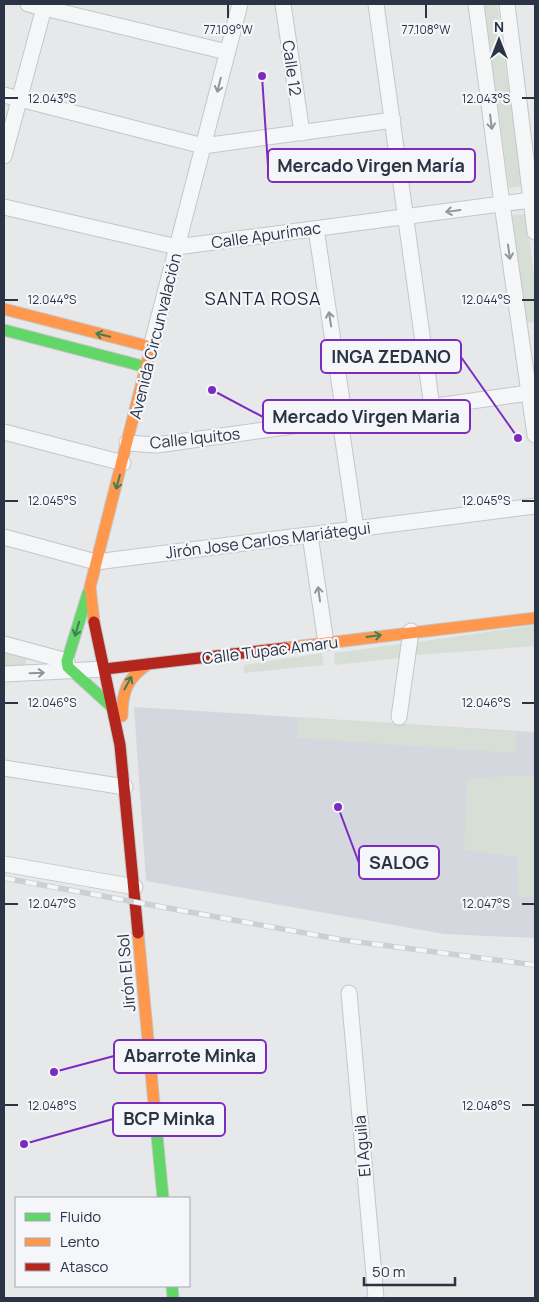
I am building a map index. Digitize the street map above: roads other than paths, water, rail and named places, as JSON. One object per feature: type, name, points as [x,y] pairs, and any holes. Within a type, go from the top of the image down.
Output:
[{"type":"street","points":[[28,4],[44,6],[227,52]]},
{"type":"street","name":"Avenida Circunvalación","points":[[105,669],[93,615],[90,586],[240,4]]},
{"type":"street","name":"Calle 12","points":[[283,4],[302,133]]},
{"type":"street","points":[[376,4],[432,407]]},
{"type":"street","points":[[476,4],[502,204],[529,351],[529,393],[535,435]]},
{"type":"street","points":[[510,4],[535,232]]},
{"type":"street","points":[[4,156],[11,97],[44,6]]},
{"type":"street","points":[[11,97],[203,146],[393,120]]},
{"type":"street","name":"Calle Apurímac","points":[[4,207],[177,247],[531,200]]},
{"type":"street","points":[[316,229],[343,420],[356,529]]},
{"type":"street","points":[[4,309],[151,347]]},
{"type":"street","points":[[4,330],[146,367]]},
{"type":"street","name":"Calle Iquitos","points":[[127,443],[157,445],[529,393]]},
{"type":"street","points":[[4,432],[123,463]]},
{"type":"street","name":"Jirón Jose Carlos Mariátegui","points":[[4,537],[96,562],[535,506]]},
{"type":"street","points":[[310,534],[326,642]]},
{"type":"street","points":[[90,586],[69,666],[112,708]]},
{"type":"street","name":"Calle Tupac Amaru","points":[[4,674],[69,666],[105,669],[411,631],[535,618]]},
{"type":"street","points":[[399,717],[411,631]]},
{"type":"street","name":"Calle Tupac Amaru","points":[[4,644],[69,666]]},
{"type":"street","name":"Jirón El Sol","points":[[120,746],[124,688],[135,672],[148,664]]},
{"type":"street","name":"Jirón El Sol","points":[[105,669],[120,746],[125,787],[163,1197]]},
{"type":"street","points":[[4,768],[125,787]]},
{"type":"street","points":[[4,864],[134,887]]},
{"type":"street","name":"El Aguila","points":[[348,993],[376,1298]]},
{"type":"railway","points":[[4,878],[343,940],[535,965]]},
{"type":"place","name":"Mercado Virgen María","points":[[262,76]]},
{"type":"place","name":"Mercado Virgen Maria","points":[[212,390]]},
{"type":"place","name":"INGA ZEDANO","points":[[518,438]]},
{"type":"place","name":"SALOG","points":[[338,807]]},
{"type":"place","name":"Abarrote Minka","points":[[54,1072]]},
{"type":"place","name":"BCP Minka","points":[[24,1144]]},
{"type":"district","name":"SANTA ROSA","points":[[263,298]]}]
